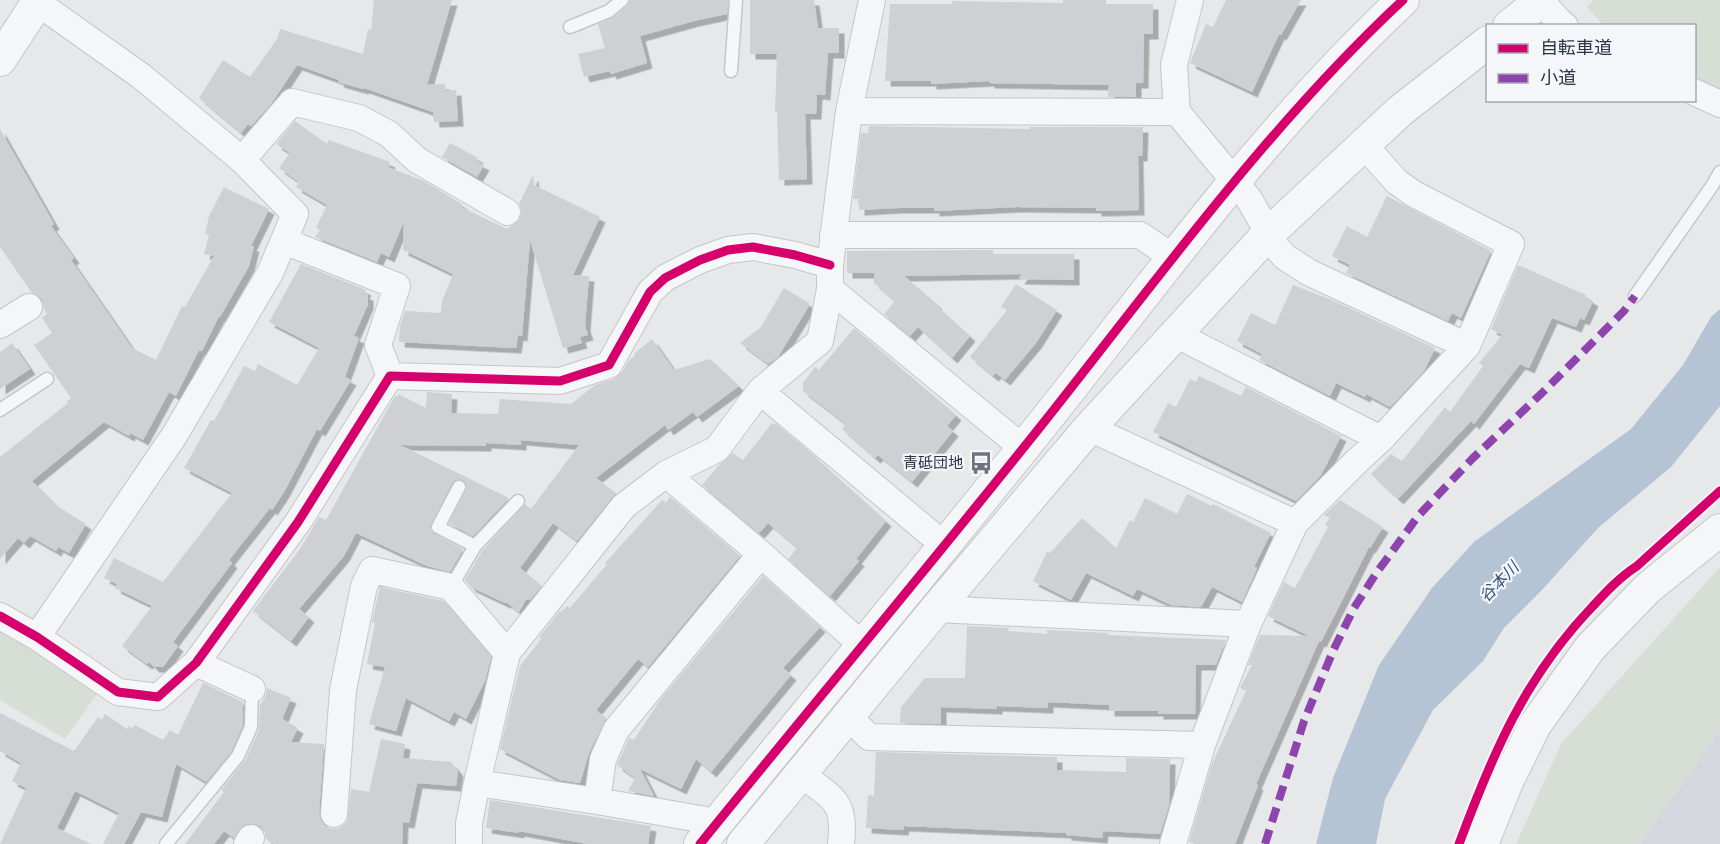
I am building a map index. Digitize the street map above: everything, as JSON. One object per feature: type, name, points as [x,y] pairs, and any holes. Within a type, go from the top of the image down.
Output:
[{"type":"street","points":[[469,844],[469,824],[477,783],[507,654],[624,506],[666,474],[717,449],[760,391],[820,341],[830,277],[849,111],[872,0]]},
{"type":"street","points":[[1190,0],[1174,65],[1177,112],[1249,199],[1267,235],[1286,257],[1310,273],[1467,346]]},
{"type":"street","points":[[477,783],[597,801],[709,833],[1023,448],[1234,180],[1342,60],[1403,0]]},
{"type":"street","points":[[1512,24],[1542,0],[1563,24]]},
{"type":"street","points":[[0,60],[38,2],[141,76],[242,160],[295,214],[270,273],[174,436],[37,637]]},
{"type":"street","points":[[743,844],[936,609],[1089,428],[1175,334],[1267,235],[1363,144],[1400,111],[1486,44]]},
{"type":"street","points":[[1696,92],[1720,104]]},
{"type":"street","points":[[242,160],[292,102],[359,118],[389,134],[417,160],[507,212]]},
{"type":"street","points":[[849,111],[1177,112]]},
{"type":"street","points":[[1173,844],[1202,746],[1248,624],[1295,523],[1381,439],[1467,346],[1511,244],[1406,188],[1382,167],[1363,144]]},
{"type":"street","points":[[833,235],[1140,235],[1174,258]]},
{"type":"street","points":[[284,241],[397,286],[378,345],[390,376]]},
{"type":"street","points":[[390,376],[560,381],[609,365],[650,292],[665,278],[700,260],[728,250],[753,248],[795,255],[830,277],[1023,448]]},
{"type":"street","points":[[0,325],[29,308]]},
{"type":"street","points":[[1175,334],[1381,439]]},
{"type":"street","points":[[0,616],[37,637],[118,692],[158,697],[196,663],[298,522],[390,376]]},
{"type":"street","points":[[760,391],[944,545]]},
{"type":"street","points":[[1089,428],[1295,523]]},
{"type":"street","points":[[666,474],[761,554],[862,646]]},
{"type":"street","points":[[1482,844],[1507,782],[1535,725],[1590,648],[1648,588],[1720,530]]},
{"type":"street","points":[[597,801],[603,759],[616,730],[761,554]]},
{"type":"street","points":[[334,814],[343,690],[364,586],[372,570],[450,587],[507,654]]},
{"type":"street","points":[[936,609],[1248,624]]},
{"type":"street","points":[[196,663],[252,689]]},
{"type":"street","points":[[849,717],[869,737],[1202,746]]},
{"type":"street","points":[[801,774],[836,802],[843,822],[841,844]]},
{"type":"lane","points":[[570,27],[609,11],[622,0]]},
{"type":"lane","points":[[731,71],[736,0]]},
{"type":"lane","points":[[1635,296],[1720,172]]},
{"type":"lane","points":[[0,410],[47,379]]},
{"type":"lane","points":[[459,487],[438,527],[475,546]]},
{"type":"lane","points":[[450,587],[475,546],[518,501]]},
{"type":"lane","points":[[166,844],[238,756],[251,727],[252,689]]},
{"type":"shaded area","points":[[1594,0],[1720,0],[1720,94],[1696,82],[1696,24],[1602,24],[1587,7]]},
{"type":"shaded area","points":[[1720,567],[1720,730],[1639,844],[1516,844],[1561,744]]},
{"type":"shaded area","points":[[0,629],[102,687],[65,739],[0,700]]},
{"type":"shaded area","points":[[1720,730],[1720,844],[1639,844]]},
{"type":"water","name":"谷本川","points":[[1720,309],[1720,406],[1671,467],[1598,528],[1504,628],[1483,661],[1433,710],[1385,799],[1376,844],[1316,844],[1333,778],[1379,665],[1432,588],[1474,542],[1631,429],[1683,365],[1711,317]]},
{"type":"building","points":[[374,0],[452,0],[427,85],[445,84],[446,91],[456,90],[458,121],[434,122],[433,112],[364,88],[338,82],[339,80],[297,65],[271,104],[251,126],[248,124],[241,133],[199,98],[223,60],[250,77],[277,39],[280,29],[363,54],[368,29],[371,30]]},
{"type":"building","points":[[630,0],[728,0],[727,14],[640,36],[647,63],[611,74],[610,71],[584,77],[578,54],[605,48],[598,24],[614,17],[627,6]]},
{"type":"building","points":[[750,0],[814,0],[818,28],[839,28],[839,53],[828,53],[825,95],[817,94],[816,114],[805,114],[807,179],[779,180],[777,112],[775,112],[777,54],[750,54]]},
{"type":"building","points":[[1063,0],[1106,0],[1106,4],[1153,4],[1153,34],[1144,34],[1143,83],[1136,83],[1136,97],[1108,97],[1109,85],[989,83],[989,81],[931,84],[931,81],[885,81],[890,4],[952,4],[952,1],[1063,3]]},
{"type":"building","points":[[1226,0],[1301,0],[1281,35],[1279,34],[1252,92],[1190,63],[1206,24],[1213,27]]},
{"type":"building","points":[[295,121],[327,144],[329,140],[390,162],[388,167],[424,181],[462,204],[461,207],[507,229],[520,219],[522,211],[519,204],[533,175],[534,185],[600,217],[573,275],[589,276],[585,326],[588,335],[580,337],[582,343],[563,348],[530,240],[522,336],[518,335],[516,348],[399,342],[400,326],[405,311],[441,313],[442,301],[453,274],[403,250],[404,221],[389,257],[381,253],[377,262],[315,237],[320,230],[316,228],[327,205],[296,187],[299,182],[279,168],[290,153],[276,144]]},
{"type":"building","points":[[869,126],[1030,129],[1030,127],[1143,127],[1142,156],[1138,156],[1139,210],[1096,211],[1096,208],[1016,207],[934,211],[934,208],[859,210],[859,199],[853,199],[861,133],[868,133]]},
{"type":"building","points":[[0,129],[54,224],[51,226],[74,258],[71,260],[132,348],[156,360],[182,306],[185,307],[214,256],[204,254],[209,235],[205,234],[209,216],[224,187],[269,209],[251,246],[254,246],[249,266],[219,316],[202,351],[199,350],[176,396],[169,392],[143,440],[130,433],[129,436],[104,422],[32,481],[57,506],[86,524],[69,553],[58,547],[56,551],[30,536],[24,543],[18,538],[0,559],[0,457],[68,403],[67,401],[71,398],[34,345],[52,333],[42,318],[47,314],[42,300],[32,293],[0,247]]},
{"type":"building","points":[[450,143],[478,158],[476,161],[484,165],[477,177],[442,157]]},
{"type":"building","points":[[1387,196],[1491,251],[1461,318],[1452,313],[1448,321],[1346,273],[1350,265],[1332,256],[1347,226],[1367,237]]},
{"type":"building","points":[[993,250],[993,254],[1074,254],[1074,280],[1019,279],[1022,274],[904,276],[970,336],[952,358],[918,327],[910,336],[884,314],[895,301],[874,283],[874,273],[847,273],[847,251]]},
{"type":"building","points":[[301,264],[366,290],[364,294],[368,295],[368,304],[354,336],[359,338],[345,377],[351,380],[320,431],[317,429],[272,510],[270,508],[229,560],[232,563],[173,642],[178,646],[163,667],[154,667],[122,646],[152,606],[115,588],[117,584],[104,578],[114,558],[163,582],[232,493],[184,468],[211,420],[214,421],[244,366],[255,371],[258,364],[297,385],[319,348],[269,322]]},
{"type":"building","points":[[1518,265],[1586,295],[1593,301],[1584,320],[1580,318],[1576,327],[1552,318],[1529,368],[1520,364],[1474,424],[1471,421],[1398,499],[1371,474],[1391,454],[1402,461],[1445,407],[1450,412],[1483,366],[1479,363],[1502,335],[1491,329]]},
{"type":"building","points":[[1016,284],[1057,310],[1036,343],[1005,380],[996,373],[993,376],[970,357],[1007,310],[1001,307]]},
{"type":"building","points":[[1293,285],[1332,300],[1435,348],[1424,371],[1390,407],[1366,394],[1365,397],[1336,383],[1330,396],[1259,360],[1262,354],[1237,341],[1251,313],[1275,325]]},
{"type":"building","points":[[784,288],[810,304],[778,357],[768,364],[740,343],[761,327]]},
{"type":"building","points":[[854,328],[956,415],[947,426],[953,431],[912,482],[878,455],[875,458],[842,429],[846,424],[803,391],[803,383],[815,367],[819,370]]},
{"type":"building","points":[[652,339],[674,370],[710,359],[739,386],[697,417],[693,412],[668,430],[665,425],[596,478],[616,493],[577,541],[553,523],[520,568],[542,586],[530,600],[526,599],[519,612],[506,602],[471,587],[465,580],[482,551],[525,504],[531,509],[579,445],[521,440],[521,445],[486,443],[486,446],[400,445],[509,498],[473,536],[449,523],[467,487],[462,479],[452,483],[430,527],[434,534],[463,549],[450,572],[427,566],[356,533],[344,556],[299,609],[309,617],[291,641],[253,611],[300,549],[319,517],[326,520],[395,396],[397,397],[398,394],[426,408],[427,392],[452,394],[451,413],[498,414],[500,399],[571,404],[595,385],[614,379],[635,356],[634,354]]},
{"type":"building","points":[[12,343],[30,369],[0,389],[0,352]]},
{"type":"building","points":[[1199,376],[1241,396],[1246,387],[1341,436],[1321,475],[1296,501],[1153,432],[1168,403],[1176,407],[1190,379],[1196,382]]},
{"type":"building","points":[[772,423],[803,446],[886,521],[856,559],[859,561],[830,596],[788,559],[797,548],[768,523],[759,533],[702,485],[733,453],[743,460]]},
{"type":"building","points":[[1187,494],[1212,506],[1213,504],[1271,533],[1254,567],[1257,568],[1242,602],[1212,587],[1201,607],[1171,605],[1137,589],[1133,596],[1086,573],[1071,600],[1033,581],[1047,552],[1050,553],[1082,518],[1116,548],[1130,520],[1133,522],[1145,498],[1177,514]]},
{"type":"building","points":[[670,497],[740,556],[648,667],[638,659],[596,710],[606,718],[589,753],[580,783],[560,780],[500,749],[520,666],[541,639],[539,637],[560,611],[567,606],[570,608],[607,564],[605,563],[662,500],[666,503]]},
{"type":"building","points":[[1340,500],[1383,527],[1369,547],[1321,642],[1319,641],[1256,784],[1258,785],[1235,844],[1189,842],[1211,766],[1246,691],[1240,688],[1252,665],[1248,665],[1260,635],[1309,636],[1268,616],[1284,582],[1295,588],[1328,527],[1325,525],[1330,518],[1324,515]]},
{"type":"building","points":[[763,576],[820,627],[783,668],[791,675],[711,772],[696,759],[681,789],[640,769],[654,796],[628,791],[635,778],[617,765],[629,738],[634,740],[660,700]]},
{"type":"building","points":[[380,587],[444,601],[491,657],[485,681],[466,719],[454,712],[449,721],[406,698],[396,731],[369,724],[385,667],[367,664],[375,623],[372,622]]},
{"type":"building","points":[[967,626],[1009,628],[1008,631],[1047,634],[1047,630],[1226,640],[1216,665],[1196,665],[1195,714],[1109,711],[1109,705],[1048,702],[1048,708],[941,707],[941,724],[900,723],[901,707],[925,678],[965,678]]},
{"type":"building","points":[[203,683],[243,702],[243,725],[231,752],[206,782],[176,764],[162,817],[141,812],[124,844],[103,844],[119,813],[75,791],[57,828],[91,844],[0,844],[26,788],[12,781],[21,763],[0,751],[0,713],[74,751],[98,717],[102,720],[105,714],[127,729],[135,725],[163,740],[170,730],[178,735]]},
{"type":"building","points":[[267,688],[291,698],[282,719],[298,728],[291,742],[324,744],[319,813],[326,827],[340,828],[347,822],[351,789],[369,792],[381,739],[405,744],[403,758],[451,762],[458,771],[456,786],[417,783],[409,823],[403,822],[402,844],[274,844],[266,839],[265,832],[260,826],[251,823],[244,825],[234,838],[224,831],[214,844],[185,844],[224,792],[221,790],[246,759],[259,730],[260,705]]},
{"type":"building","points":[[876,752],[1057,757],[1057,770],[1126,772],[1126,758],[1170,759],[1169,805],[1160,834],[1103,831],[1102,838],[1066,835],[1066,833],[904,826],[903,830],[866,828],[868,795],[874,796]]},
{"type":"building","points":[[490,800],[651,826],[648,844],[588,844],[519,831],[519,833],[486,828]]},
{"type":"marked path","points":[[1265,844],[1304,721],[1333,651],[1354,608],[1377,572],[1419,515],[1473,458],[1624,311],[1635,296]]},
{"type":"cycle path","points":[[700,844],[1012,462],[1222,197],[1309,96],[1403,0]]},
{"type":"cycle path","points":[[0,616],[37,637],[118,692],[158,697],[196,663],[298,522],[390,376],[560,381],[609,365],[650,292],[665,278],[700,260],[728,250],[753,247],[830,265]]},
{"type":"cycle path","points":[[1459,844],[1498,747],[1548,660],[1569,633],[1609,590],[1720,491]]},
{"type":"place","name":"青砥団地","points":[[981,463]]}]
